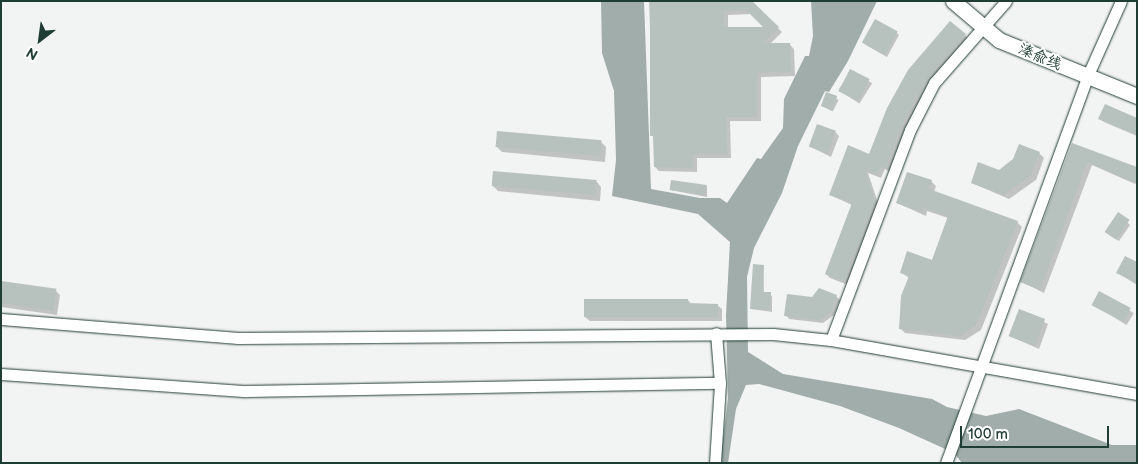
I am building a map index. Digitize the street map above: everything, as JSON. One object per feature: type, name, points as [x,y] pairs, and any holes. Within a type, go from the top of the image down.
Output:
[{"type":"main road","name":"溱俞线","points":[[953,1],[983,28],[1000,40],[1137,96]]},
{"type":"street","points":[[831,340],[910,130],[934,84],[1006,1]]},
{"type":"street","points":[[947,460],[1087,77],[1121,1]]},
{"type":"street","points":[[1,319],[238,338],[757,334],[831,340],[1137,394]]},
{"type":"street","points":[[715,463],[720,383],[716,334]]},
{"type":"street","points":[[1,374],[246,391],[720,383]]},
{"type":"shaded area","points":[[601,1],[644,1],[651,189],[700,198],[720,198],[727,203],[757,158],[761,159],[783,128],[784,99],[805,56],[809,56],[813,36],[811,1],[877,1],[848,61],[829,92],[825,91],[798,146],[782,193],[754,248],[747,277],[748,352],[783,374],[932,399],[947,407],[986,416],[1019,409],[1112,445],[1137,445],[1137,463],[962,463],[954,453],[899,428],[840,406],[759,384],[746,385],[736,409],[728,463],[720,463],[728,398],[726,315],[730,242],[698,214],[612,196],[616,160],[614,91],[602,53]]},
{"type":"building","points":[[650,1],[752,1],[779,27],[763,43],[790,43],[791,72],[757,73],[757,117],[726,117],[727,154],[693,154],[693,168],[654,167],[653,136],[650,136]],"holes":[[[746,10],[763,27],[724,27],[724,11]]]},
{"type":"building","points":[[875,19],[898,32],[885,55],[862,43]]},
{"type":"building","points":[[950,21],[966,34],[927,79],[900,129],[886,168],[881,166],[877,175],[865,170],[875,201],[844,281],[825,274],[852,203],[829,195],[848,145],[869,154],[887,108],[908,70]]},
{"type":"building","points":[[850,69],[870,79],[858,101],[839,91]]},
{"type":"building","points":[[826,92],[837,96],[832,110],[821,106]]},
{"type":"building","points":[[1105,104],[1137,118],[1137,135],[1098,119]]},
{"type":"building","points":[[817,124],[836,131],[828,153],[809,147]]},
{"type":"building","points":[[497,131],[602,140],[600,156],[496,147]]},
{"type":"building","points":[[1072,143],[1137,167],[1137,184],[1087,162],[1040,290],[1020,282]]},
{"type":"building","points":[[1019,144],[1040,152],[1031,175],[1003,195],[971,183],[978,162],[999,170],[1013,159]]},
{"type":"building","points":[[493,171],[597,180],[595,195],[492,186]]},
{"type":"building","points":[[907,172],[932,180],[929,189],[1018,221],[976,325],[960,336],[899,329],[901,296],[909,276],[900,273],[907,251],[932,260],[948,216],[922,207],[921,212],[896,203]]},
{"type":"building","points":[[671,180],[707,185],[705,195],[670,190]]},
{"type":"building","points":[[1118,212],[1130,220],[1116,240],[1105,232]]},
{"type":"building","points":[[1125,256],[1137,262],[1137,283],[1116,273]]},
{"type":"building","points":[[753,264],[764,265],[763,292],[771,292],[770,310],[750,309]]},
{"type":"building","points":[[1,281],[56,289],[53,311],[1,303]]},
{"type":"building","points":[[819,288],[837,295],[831,312],[819,320],[784,316],[787,294],[812,297]]},
{"type":"building","points":[[1099,291],[1131,308],[1123,322],[1091,305]]},
{"type":"building","points":[[584,299],[688,299],[688,303],[718,304],[718,317],[584,317]]},
{"type":"building","points":[[1019,309],[1045,319],[1035,346],[1009,336]]}]
